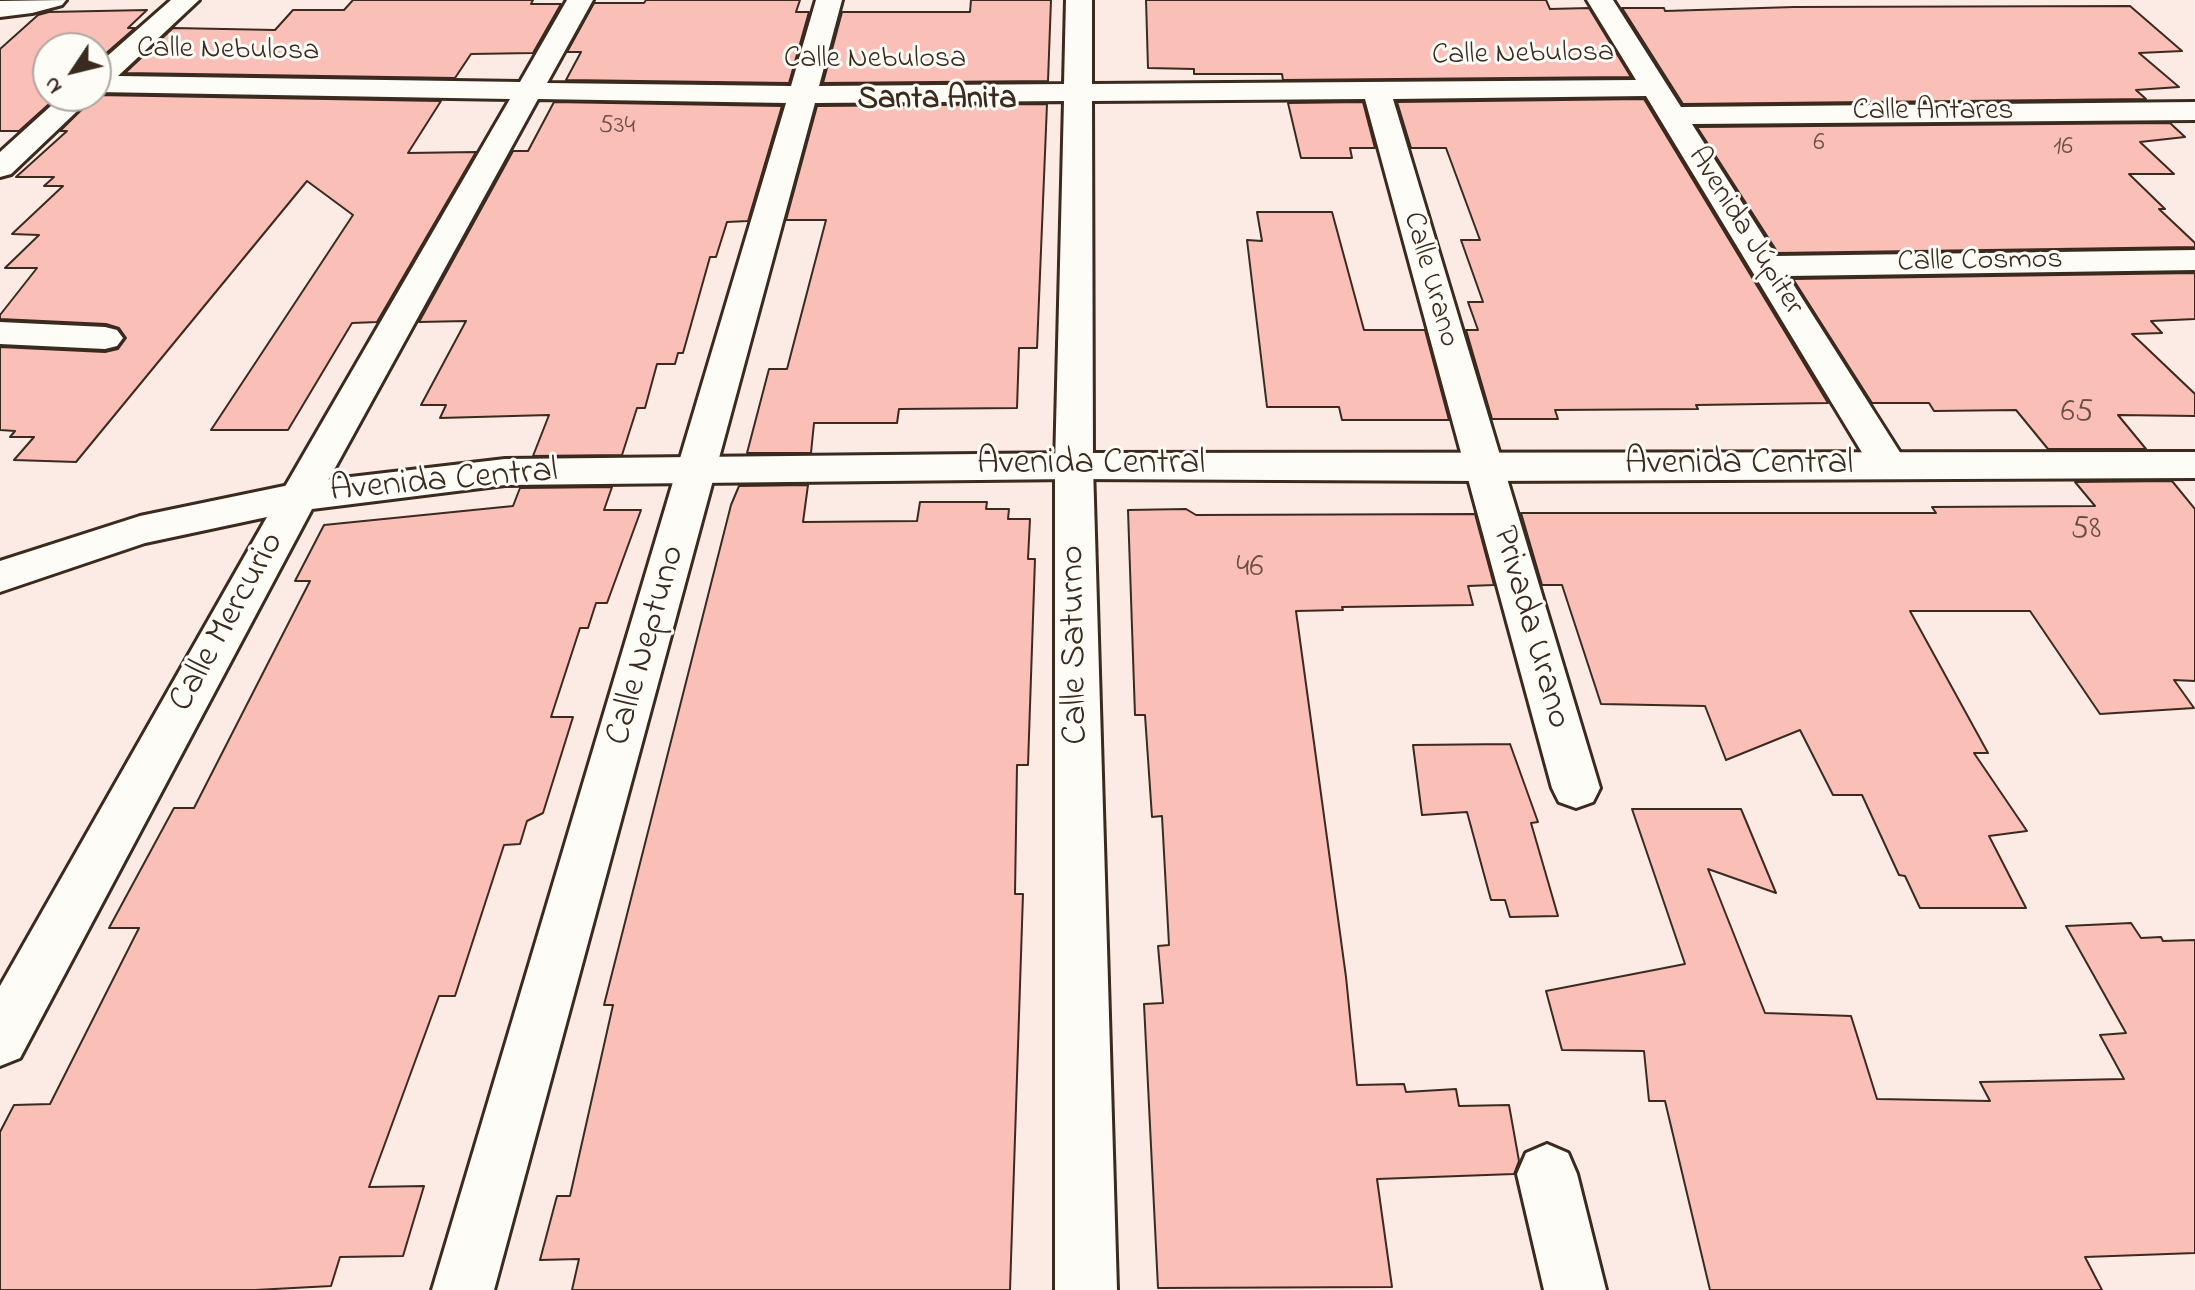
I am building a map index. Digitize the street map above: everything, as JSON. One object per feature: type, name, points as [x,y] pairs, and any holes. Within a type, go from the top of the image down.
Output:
[{"type":"street","points":[[0,9],[23,8],[53,0]]},
{"type":"street","points":[[112,67],[186,0]]},
{"type":"street","name":"Calle Mercurio","points":[[0,1039],[299,497],[580,0]]},
{"type":"street","name":"Calle Neptuno","points":[[463,1290],[699,468],[829,0]]},
{"type":"street","name":"Calle Saturno","points":[[1079,0],[1074,466],[1086,1290]]},
{"type":"street","points":[[1600,0],[1622,0]]},
{"type":"street","name":"Avenida Júpiter","points":[[1600,0],[1889,465]]},
{"type":"street","name":"Calle Nebulosa","points":[[112,82],[804,95],[1654,88]]},
{"type":"street","name":"Calle Urano","points":[[1377,92],[1482,468]]},
{"type":"street","name":"Calle Antares","points":[[1672,116],[2195,111]]},
{"type":"street","points":[[0,168],[61,112]]},
{"type":"street","name":"Calle Cosmos","points":[[1765,266],[2195,260]]},
{"type":"street","points":[[0,333],[105,338]]},
{"type":"street","name":"Avenida Central","points":[[0,577],[140,530],[299,497],[505,472],[1074,466],[2195,465]]},
{"type":"street","name":"Privada Urano","points":[[1482,468],[1576,788]]},
{"type":"street","points":[[1547,1174],[1575,1290]]},
{"type":"building","points":[[353,0],[533,0],[531,4],[561,4],[533,53],[471,54],[455,78],[125,73],[173,28],[275,30],[293,10],[344,10]]},
{"type":"building","points":[[646,0],[800,0],[796,12],[809,12],[789,83],[566,80],[581,52],[567,52],[594,3],[644,3]]},
{"type":"building","points":[[971,0],[1051,0],[1048,81],[823,83],[842,12],[970,12]]},
{"type":"building","points":[[1146,0],[1546,0],[1550,9],[1589,8],[1631,77],[1283,80],[1282,74],[1194,74],[1194,69],[1148,68]]},
{"type":"building","points":[[2130,6],[2182,51],[2139,53],[2179,87],[2136,90],[2146,99],[1683,104],[1622,8],[1664,8],[1665,11],[1794,7]]},
{"type":"building","points":[[147,10],[128,28],[135,28],[112,48],[112,32],[32,32],[32,112],[40,112],[19,131],[0,131],[0,49],[38,15],[49,12]]},
{"type":"building","points":[[112,95],[441,101],[408,153],[476,152],[377,322],[352,323],[288,430],[211,430],[353,215],[307,181],[76,462],[14,460],[34,437],[10,437],[15,431],[0,430],[0,347],[105,352],[118,349],[126,338],[119,328],[106,324],[0,319],[37,268],[5,268],[39,235],[12,234],[63,186],[44,186],[54,177],[16,177],[67,131],[60,131],[79,112],[112,112]]},
{"type":"building","points":[[1644,99],[1828,403],[1696,405],[1698,409],[1555,410],[1558,419],[1492,419],[1466,330],[1478,330],[1468,302],[1483,302],[1461,240],[1480,240],[1446,148],[1411,148],[1397,102]]},
{"type":"building","points":[[554,102],[782,106],[748,221],[727,222],[716,257],[710,257],[683,353],[678,353],[675,364],[657,364],[645,408],[637,408],[622,455],[533,456],[549,415],[440,418],[446,405],[421,405],[466,321],[419,322],[513,151],[528,151]]},
{"type":"building","points":[[1363,102],[1375,148],[1350,148],[1352,158],[1301,158],[1288,103]]},
{"type":"building","points":[[1047,104],[1037,348],[1019,348],[1017,408],[899,409],[897,423],[814,423],[811,453],[747,453],[769,369],[787,369],[826,220],[786,220],[817,106]]},
{"type":"building","points":[[2170,123],[2185,137],[2140,142],[2174,174],[2129,174],[2165,209],[2159,209],[2195,243],[2195,247],[1778,253],[1697,127]]},
{"type":"building","points":[[1257,212],[1332,212],[1364,330],[1425,330],[1449,420],[1342,420],[1339,407],[1267,407],[1247,240],[1262,241]]},
{"type":"building","points":[[2195,273],[2195,319],[2151,321],[2162,333],[2132,334],[2195,394],[2195,416],[2118,415],[2146,449],[2048,449],[2016,410],[1934,411],[1929,403],[1872,403],[1793,279]]},
{"type":"building","points":[[2172,481],[2195,509],[2195,681],[2174,680],[2194,708],[2100,714],[2030,611],[1910,611],[1988,753],[1974,753],[2027,831],[1989,836],[2026,908],[1920,908],[1905,876],[1899,875],[1862,795],[1833,795],[1800,730],[1726,760],[1705,706],[1601,704],[1562,585],[1542,585],[1521,513],[1936,513],[1932,507],[2095,506],[2075,482]]},
{"type":"building","points":[[808,485],[803,522],[917,521],[920,502],[987,502],[986,509],[1009,509],[1008,519],[1030,519],[1028,559],[1035,559],[1028,765],[1017,765],[1015,894],[1023,894],[1010,1290],[572,1290],[579,1259],[540,1260],[557,1196],[570,1196],[613,1005],[604,1005],[731,505],[739,486]]},
{"type":"building","points":[[612,487],[604,510],[641,510],[607,603],[596,603],[588,628],[580,628],[551,717],[573,717],[543,813],[527,821],[520,844],[504,845],[455,996],[439,996],[369,1187],[424,1186],[403,1256],[340,1257],[331,1286],[255,1290],[0,1290],[0,1132],[14,1105],[50,1104],[139,928],[109,928],[174,808],[194,808],[310,581],[295,581],[324,525],[513,506],[520,488]]},
{"type":"building","points":[[1186,509],[1196,515],[1475,514],[1494,585],[1468,586],[1473,605],[1342,607],[1343,610],[1296,611],[1346,977],[1357,1085],[1404,1084],[1406,1092],[1456,1089],[1459,1106],[1509,1105],[1519,1161],[1514,1174],[1377,1179],[1392,1287],[1158,1288],[1144,1004],[1163,1003],[1158,946],[1169,945],[1162,816],[1152,817],[1145,715],[1135,715],[1128,510]]},
{"type":"building","points":[[1510,744],[1538,822],[1531,823],[1558,916],[1510,917],[1505,900],[1491,900],[1467,812],[1422,815],[1413,745]]},
{"type":"building","points":[[1632,809],[1741,809],[1776,893],[1708,869],[1765,1013],[1851,1016],[1877,1099],[1990,1101],[1980,1082],[2124,1079],[2100,1035],[2126,1033],[2066,926],[2131,923],[2141,938],[2195,940],[2195,1253],[2085,1257],[2102,1290],[1710,1290],[1665,1101],[1649,1101],[1644,1051],[1562,1050],[1546,991],[1685,964]]},
{"type":"district","name":"Santa Anita","points":[[937,102]]}]
